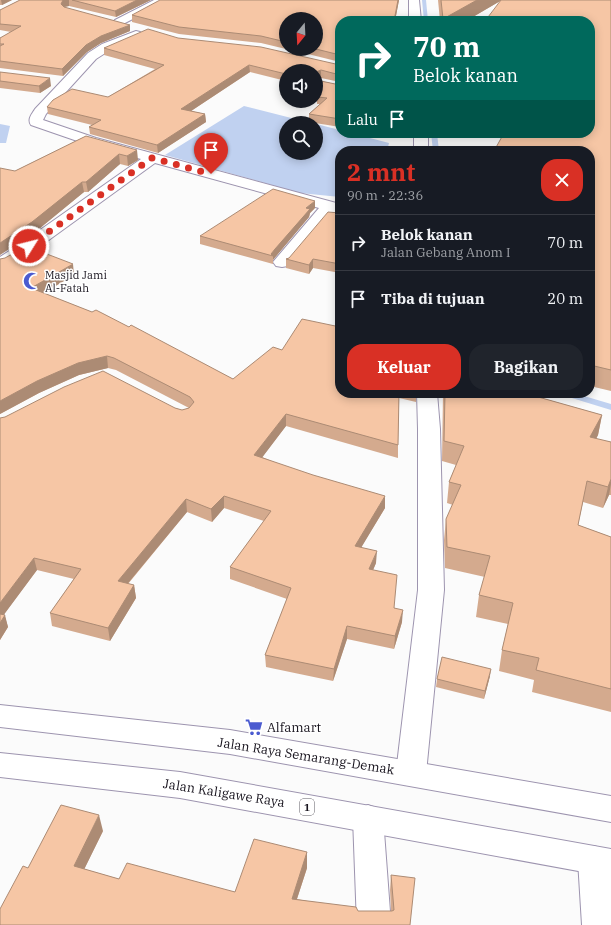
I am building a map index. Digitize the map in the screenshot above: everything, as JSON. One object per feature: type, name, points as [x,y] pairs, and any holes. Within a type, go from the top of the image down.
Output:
[{"type":"main road","points":[[119,22],[162,0]]},
{"type":"main road","points":[[414,0],[415,16]]},
{"type":"main road","points":[[105,19],[148,30],[99,51],[92,56],[66,82],[40,112],[36,122],[91,141],[335,207],[282,262]]},
{"type":"main road","points":[[52,80],[66,82]]},
{"type":"main road","points":[[0,264],[29,246],[152,158]]},
{"type":"main road","points":[[411,773],[430,590],[429,429],[427,398]]},
{"type":"main road","name":"Jalan Raya Semarang-Demak","points":[[0,716],[230,742],[611,809]]},
{"type":"main road","name":"Jalan Kaligawe Raya","points":[[0,765],[180,785],[368,818],[602,862]]},
{"type":"main road","points":[[368,818],[374,925]]},
{"type":"main road","points":[[599,925],[602,862]]},
{"type":"water","points":[[244,106],[283,116],[279,116],[279,160],[323,160],[323,126],[335,129],[335,138],[370,138],[389,143],[388,146],[335,146],[335,196],[300,193],[165,155]]},
{"type":"water","points":[[0,124],[10,126],[6,143],[0,143]]},
{"type":"building","points":[[20,0],[63,0],[61,4],[64,7],[130,25],[101,36],[86,45],[62,69],[0,61],[0,46],[4,44],[0,44],[0,38],[21,26],[0,24],[0,10]]},
{"type":"building","points":[[72,0],[137,0],[115,11]]},
{"type":"building","points":[[160,0],[398,0],[395,16],[335,16],[335,54],[323,51],[323,12],[279,12],[279,40],[261,36],[179,27],[132,15]]},
{"type":"building","points":[[441,0],[477,0],[448,16],[443,16]]},
{"type":"building","points":[[501,0],[611,0],[611,370],[595,366],[595,146],[497,146],[501,138],[595,138],[595,16],[489,16]]},
{"type":"building","points":[[148,29],[178,38],[261,47],[279,51],[279,56],[300,56],[335,64],[335,74],[323,71],[323,64],[279,64],[279,72],[249,65],[181,109],[205,114],[157,145],[89,127],[101,120],[47,107],[53,100],[72,89],[108,97],[164,65],[104,48]]},
{"type":"building","points":[[0,72],[50,78],[39,86],[0,81]]},
{"type":"building","points":[[323,81],[335,84],[335,118],[309,114],[316,108],[323,108],[323,102],[327,98],[323,98]]},
{"type":"building","points":[[86,136],[137,150],[127,156],[119,154],[86,182],[82,182],[32,222],[0,243],[0,168],[15,171]]},
{"type":"building","points":[[273,189],[315,201],[306,208],[310,209],[271,254],[273,256],[200,236]]},
{"type":"building","points":[[328,212],[335,213],[335,263],[313,259],[309,265],[286,259],[289,258]]},
{"type":"building","points":[[26,246],[73,264],[31,288],[92,312],[96,310],[129,327],[131,325],[233,379],[273,347],[282,350],[302,319],[335,326],[335,398],[399,398],[398,445],[286,414],[254,455],[313,475],[385,496],[355,546],[377,551],[369,569],[397,575],[394,608],[403,610],[395,636],[347,626],[334,669],[265,655],[291,588],[230,567],[271,511],[224,496],[211,509],[186,499],[118,581],[134,585],[108,628],[50,613],[81,569],[34,558],[0,603],[0,418],[5,417],[64,387],[103,371],[175,408],[182,410],[189,408],[194,402],[190,397],[114,358],[107,356],[78,363],[37,381],[0,401],[0,259],[5,258]]},
{"type":"building","points":[[445,398],[542,398],[602,415],[590,437],[611,442],[611,479],[608,487],[587,481],[578,525],[611,537],[611,689],[536,670],[539,658],[502,650],[513,603],[479,595],[490,556],[447,547],[446,519],[461,485],[449,482],[464,446],[444,441]]},
{"type":"building","points":[[0,614],[5,615],[0,623]]},
{"type":"building","points":[[442,657],[491,669],[485,691],[437,679]]},
{"type":"building","points":[[61,805],[99,815],[74,866],[119,879],[127,863],[235,892],[254,839],[307,852],[292,899],[356,907],[358,911],[392,911],[394,910],[391,875],[415,878],[410,925],[0,925],[0,909],[23,866],[28,868]]},
{"type":"waterway","points":[[424,0],[426,16]]},
{"type":"waterway","points":[[435,138],[435,146]]},
{"type":"waterway","points":[[581,398],[611,407]]},
{"type":"place","name":"Masjid Jami Al-Fatah","points":[[32,281]]},
{"type":"place","name":"Alfamart","points":[[254,727]]},
{"type":"route","points":[[29,246],[152,158],[211,174]]}]
